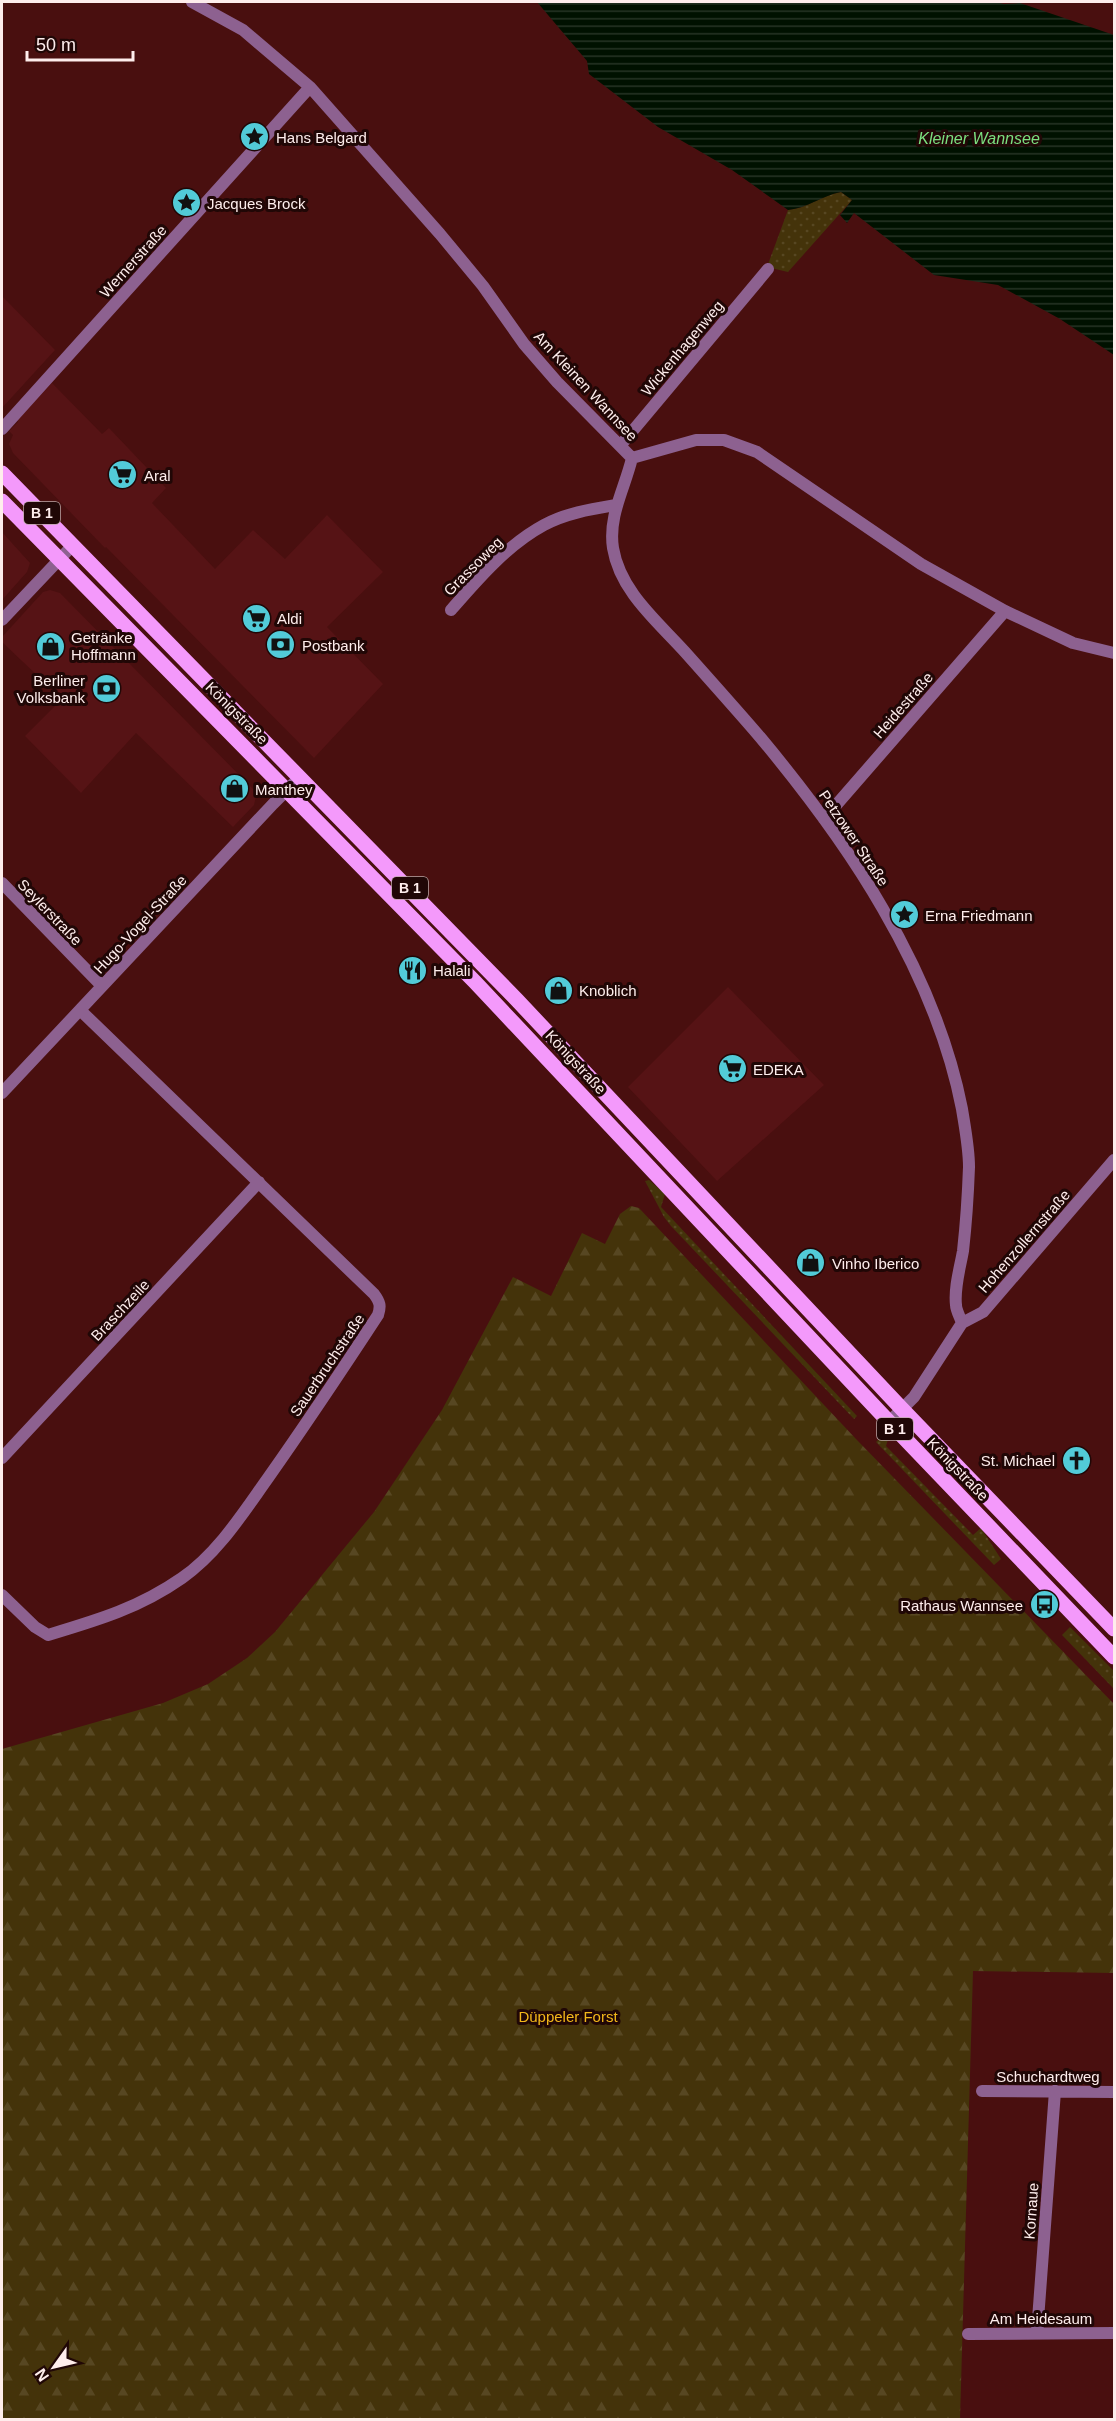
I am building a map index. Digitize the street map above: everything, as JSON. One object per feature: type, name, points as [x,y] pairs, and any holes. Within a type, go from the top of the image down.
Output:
[{"type":"main road","name":"Königstraße","points":[[2,473],[518,1000],[902,1409],[1114,1629]]},
{"type":"main road","name":"Königstraße","points":[[2,501],[475,982],[889,1422],[1114,1657]]},
{"type":"street","name":"Am Kleinen Wannsee","points":[[192,2],[243,30],[310,87],[440,234],[483,286],[524,344],[588,416],[632,458],[696,440],[724,440],[757,452],[921,564],[1005,611],[1073,643],[1114,653]]},
{"type":"street","name":"Wernerstraße","points":[[2,429],[310,87]]},
{"type":"street","name":"Wickenhagenweg","points":[[620,446],[768,269]]},
{"type":"street","name":"Petzower Straße","points":[[632,458],[627,479],[616,505],[613,547],[619,569],[634,597],[758,735],[824,819],[877,899],[908,954],[932,1007],[958,1090],[969,1165],[964,1242],[955,1305],[962,1323]]},
{"type":"street","name":"Grassoweg","points":[[451,610],[508,550],[544,525],[582,511],[616,505]]},
{"type":"street","points":[[2,620],[73,545]]},
{"type":"street","name":"Heidestraße","points":[[824,819],[1005,611]]},
{"type":"street","name":"Hugo-Vogel-Straße","points":[[2,1093],[300,777]]},
{"type":"street","name":"Seylerstraße","points":[[2,884],[102,986]]},
{"type":"street","name":"Sauerbruchstraße","points":[[2,1595],[35,1627],[48,1635],[114,1615],[152,1597],[184,1577],[211,1552],[238,1520],[381,1308],[380,1301],[374,1294],[80,1010]]},
{"type":"street","name":"Hohenzollernstraße","points":[[889,1422],[914,1396],[962,1323],[983,1312],[1114,1160]]},
{"type":"street","name":"Braschzeile","points":[[2,1458],[259,1182]]},
{"type":"street","name":"Schuchardtweg","points":[[982,2091],[1114,2092]]},
{"type":"street","name":"Kornaue","points":[[1037,2333],[1055,2091]]},
{"type":"street","name":"Am Heidesaum","points":[[968,2334],[1114,2333]]},
{"type":"shaded area","points":[[2,296],[55,350],[2,408]]},
{"type":"shaded area","points":[[52,383],[102,434],[109,428],[166,488],[152,503],[215,569],[253,530],[285,559],[327,515],[383,572],[327,627],[383,684],[314,758],[13,453],[9,444],[13,435],[9,431]]},
{"type":"shaded area","points":[[2,532],[30,563],[27,572],[2,600]]},
{"type":"shaded area","points":[[50,590],[60,593],[253,789],[256,796],[254,805],[233,827],[136,733],[81,793],[25,736],[62,699],[2,642],[2,637],[43,592]]},
{"type":"shaded area","points":[[728,987],[824,1085],[717,1181],[628,1087]]},
{"type":"green space","points":[[841,192],[852,200],[788,272],[767,267],[788,210]]},
{"type":"green space","points":[[649,1180],[665,1194],[661,1207],[857,1416],[854,1419],[671,1226],[645,1181]]},
{"type":"green space","name":"Düppeler Forst","points":[[631,1206],[639,1208],[856,1439],[1114,1704],[1114,1973],[973,1971],[960,2419],[2,2420],[2,1749],[163,1703],[208,1684],[247,1658],[275,1632],[374,1512],[442,1410],[513,1277],[551,1296],[582,1233],[605,1244],[620,1214]]},
{"type":"green space","points":[[886,1432],[889,1436],[886,1446],[973,1535],[981,1528],[1001,1559],[994,1565],[876,1442]]},
{"type":"green space","points":[[1070,1627],[1114,1671],[1114,1689],[1062,1635]]},
{"type":"water","name":"Kleiner Wannsee","points":[[537,2],[1020,3],[1114,35],[1114,355],[1060,319],[998,285],[934,275],[854,213],[847,223],[840,215],[852,200],[841,192],[788,210],[732,170],[658,127],[589,74],[587,61]]},
{"type":"place","name":"Hans Belgard","points":[[255,137]]},
{"type":"place","name":"Jacques Brock","points":[[186,203]]},
{"type":"place","name":"Aral","points":[[123,475]]},
{"type":"place","name":"Aldi","points":[[256,618]]},
{"type":"place","name":"Postbank","points":[[281,645]]},
{"type":"place","name":"Getränke Hoffmann","points":[[50,646]]},
{"type":"place","name":"Berliner Volksbank","points":[[106,689]]},
{"type":"place","name":"Manthey","points":[[234,789]]},
{"type":"place","name":"Erna Friedmann","points":[[904,915]]},
{"type":"place","name":"Halali","points":[[412,970]]},
{"type":"place","name":"Knoblich","points":[[558,990]]},
{"type":"place","name":"EDEKA","points":[[732,1069]]},
{"type":"place","name":"Vinho Iberico","points":[[811,1263]]},
{"type":"place","name":"St. Michael","points":[[1076,1460]]},
{"type":"place","name":"Rathaus Wannsee","points":[[1044,1605]]}]
